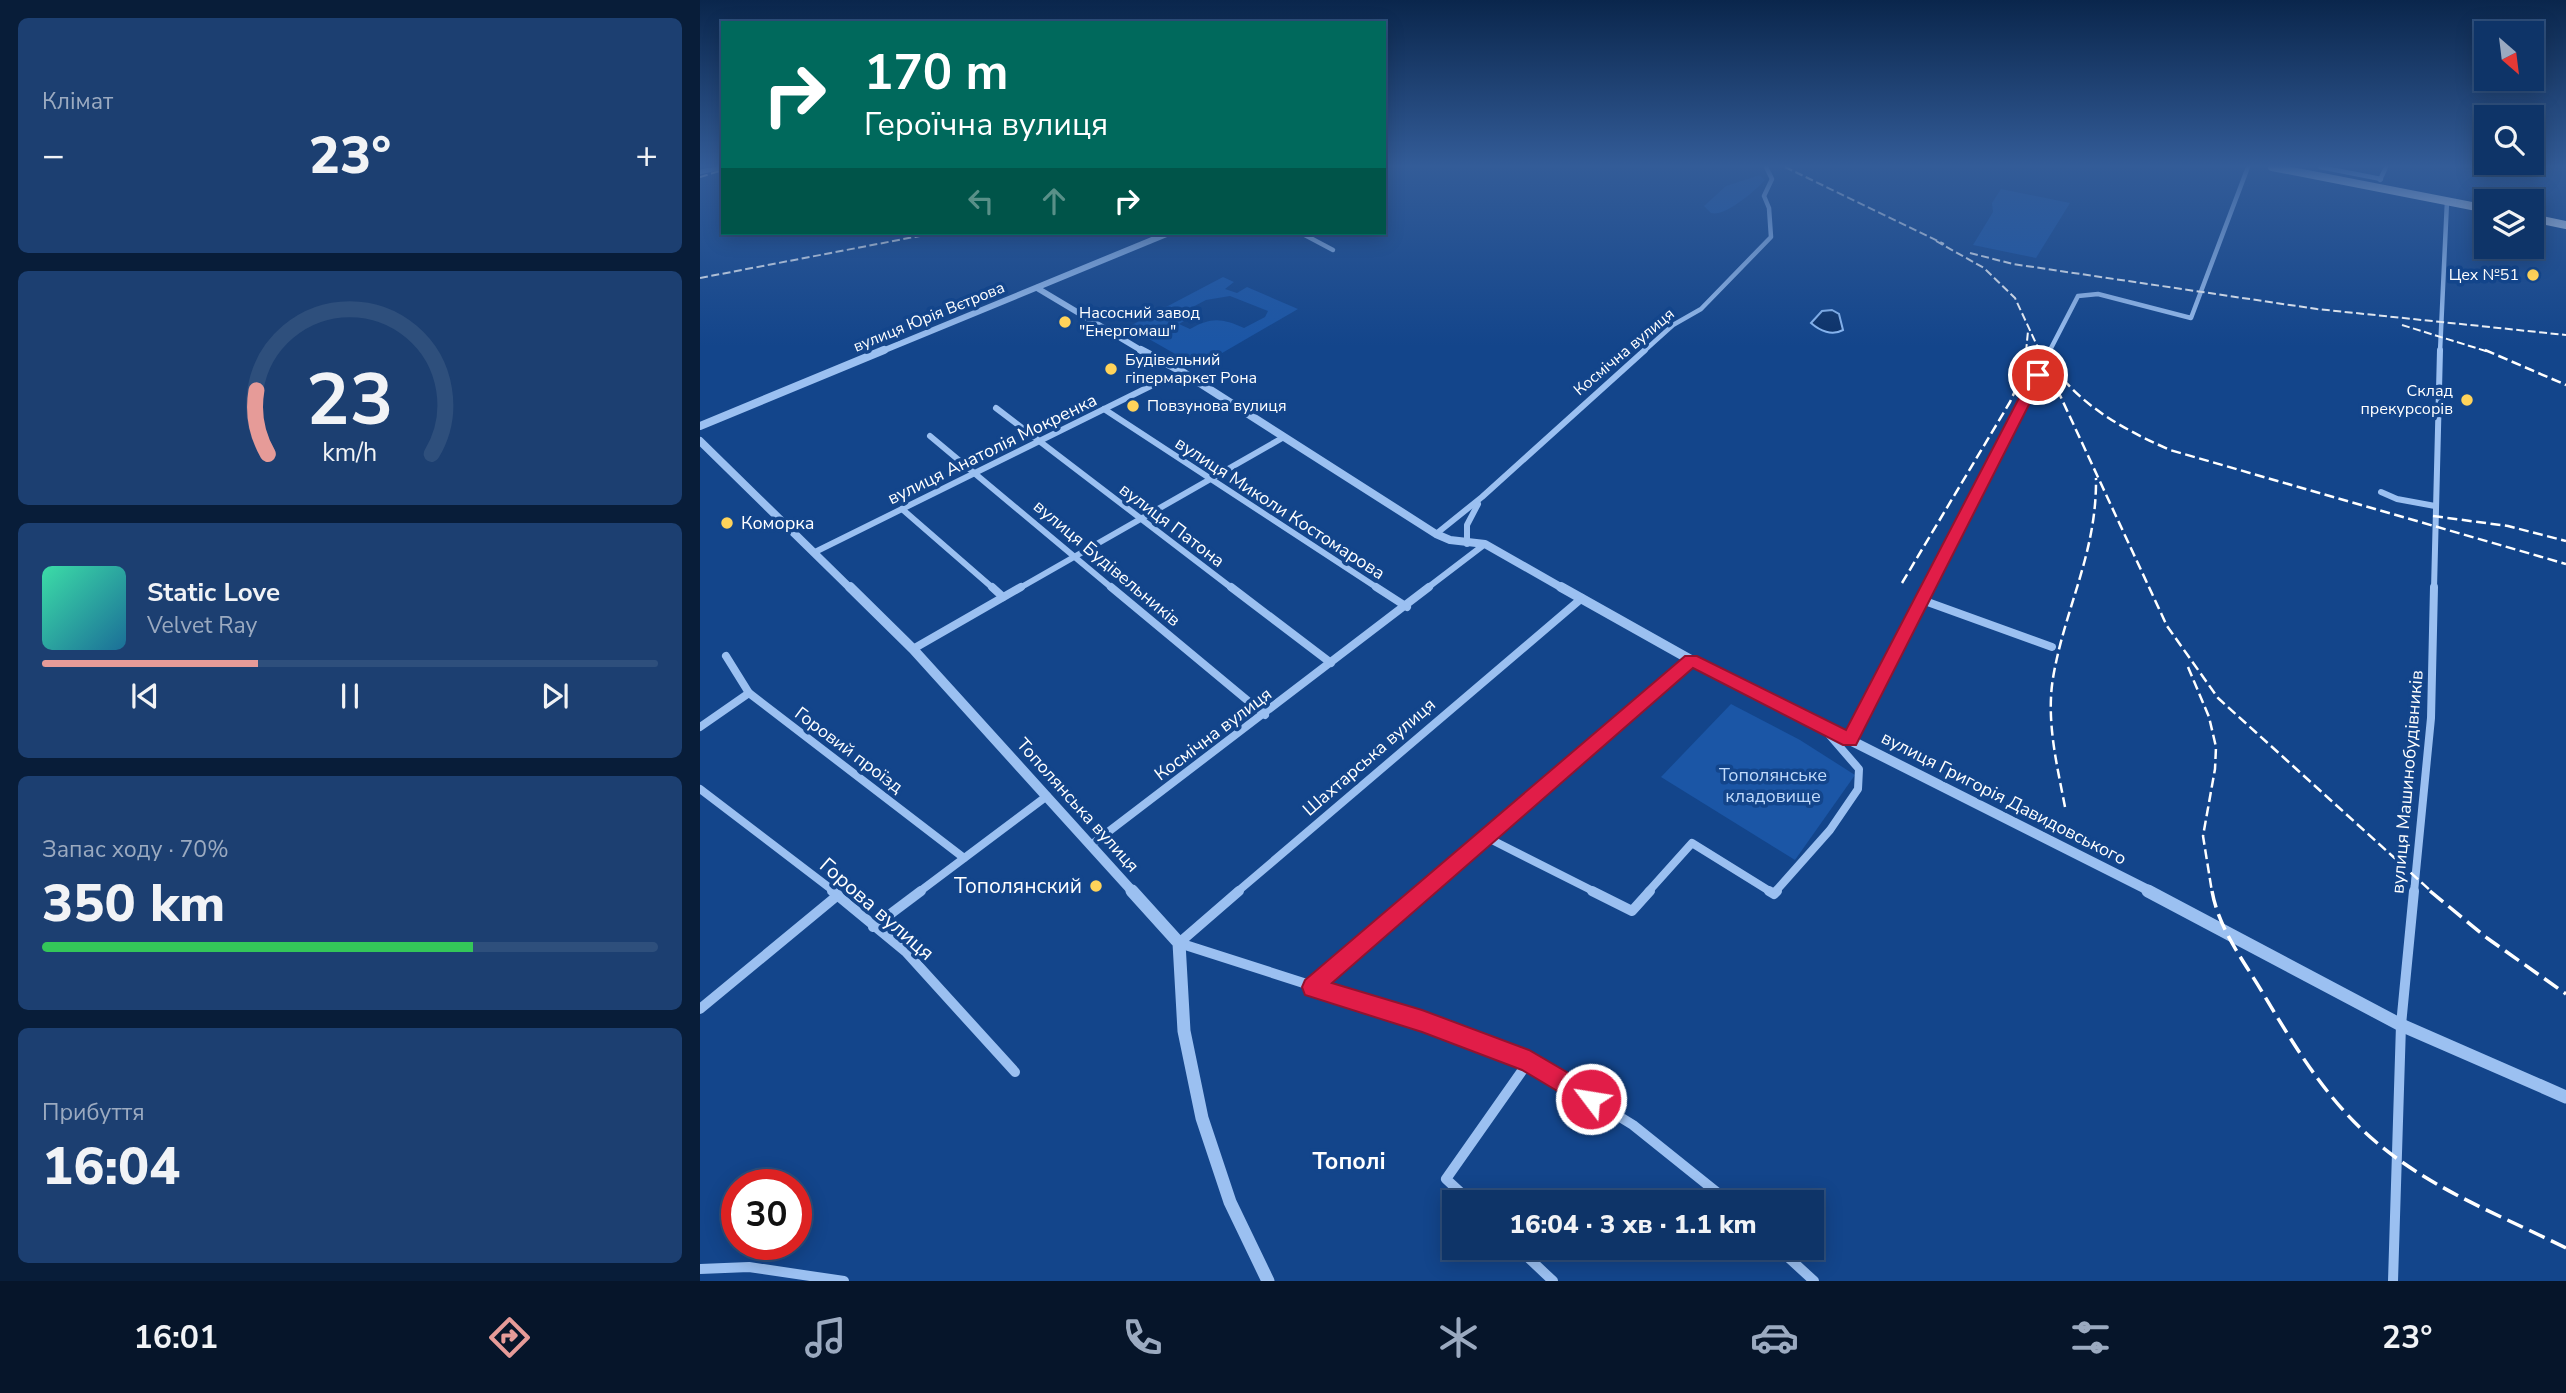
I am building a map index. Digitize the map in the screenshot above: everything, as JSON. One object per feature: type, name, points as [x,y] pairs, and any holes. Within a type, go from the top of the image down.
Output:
[{"type":"street","name":"Космічна вулиця","points":[[1436,534],[1482,497],[1673,325],[1701,309],[1771,237],[1770,227]]},
{"type":"street","points":[[1850,740],[2078,296],[2098,293],[2191,318],[2225,227]]},
{"type":"street","name":"вулиця Машинобудівників","points":[[2393,1281],[2401,1025],[2431,718],[2435,506],[2446,227]]},
{"type":"street","name":"вулиця Юрія Вєтрова","points":[[700,426],[1164,235]]},
{"type":"street","points":[[1305,235],[1333,250]]},
{"type":"street","name":"вулиця Григорія Давидовського","points":[[1037,288],[1176,369],[1436,534],[1467,544],[1485,544],[1691,660],[2199,917],[2401,1025],[2566,1097]]},
{"type":"street","name":"вулиця Анатолія Мокренка","points":[[815,552],[1104,409],[1176,369]]},
{"type":"street","name":"вулиця Патона","points":[[996,408],[1331,663]]},
{"type":"street","name":"вулиця Миколи Костомарова","points":[[1104,409],[1407,607]]},
{"type":"street","name":"вулиця Будівельників","points":[[930,436],[1265,715]]},
{"type":"street","points":[[913,649],[1284,437]]},
{"type":"street","name":"Тополянська вулиця","points":[[700,440],[913,649],[1179,943]]},
{"type":"street","points":[[2381,492],[2397,499],[2435,506]]},
{"type":"street","points":[[1467,544],[1467,525],[1482,497]]},
{"type":"street","points":[[902,509],[1003,597]]},
{"type":"street","name":"Космічна вулиця","points":[[1091,845],[1407,607],[1485,544]]},
{"type":"street","name":"Шахтарська вулиця","points":[[1179,943],[1366,780],[1582,598]]},
{"type":"street","points":[[1922,600],[2052,647]]},
{"type":"street","name":"Горовий проїзд","points":[[726,656],[749,693],[964,858]]},
{"type":"street","points":[[1312,987],[1691,660]]},
{"type":"street","points":[[700,727],[749,693]]},
{"type":"street","points":[[1486,837],[1632,911],[1692,843],[1774,894],[1830,830],[1858,789],[1859,769],[1823,727]]},
{"type":"street","name":"Горова вулиця","points":[[700,789],[838,895],[906,952],[1015,1072]]},
{"type":"street","points":[[873,927],[1046,796]]},
{"type":"street","points":[[700,1009],[838,895]]},
{"type":"street","points":[[1268,1281],[1234,1211],[1193,1081],[1178,987],[1179,943],[1422,1021],[1529,1061],[1633,1125],[1714,1190]]},
{"type":"street","points":[[1458,1190],[1446,1179],[1529,1061]]},
{"type":"street","points":[[1531,1260],[1553,1281]]},
{"type":"street","points":[[1791,1260],[1814,1281]]},
{"type":"street","points":[[700,1269],[749,1267],[844,1281]]},
{"type":"green space","points":[[1984,227],[2055,227],[2036,258],[1973,245]]},
{"type":"green space","points":[[1223,277],[1234,282],[1225,289],[1237,293],[1247,287],[1298,309],[1198,367],[1128,327]],"holes":[[[1230,296],[1268,311],[1265,317],[1244,328],[1217,320],[1204,322],[1190,329],[1179,324],[1196,314],[1187,310],[1206,300]]]},
{"type":"green space","name":"Тополянське кладовище","points":[[1731,704],[1800,740],[1855,775],[1795,860],[1661,777]]},
{"type":"shaded area","points":[[1832,310],[1839,314],[1843,330],[1826,332],[1811,323],[1822,311]]},
{"type":"railway","points":[[1908,227],[1944,244]]},
{"type":"railway","points":[[700,278],[925,235]]},
{"type":"railway","points":[[1936,241],[1984,268],[2015,298],[2040,352]]},
{"type":"railway","points":[[1970,253],[2013,264],[2317,309],[2566,335]]},
{"type":"railway","points":[[2402,325],[2489,352]]},
{"type":"railway","points":[[2026,352],[2028,331]]},
{"type":"railway","points":[[1902,583],[2010,402],[2024,371],[2026,350]]},
{"type":"railway","points":[[2039,350],[2167,626],[2218,698],[2432,892]]},
{"type":"railway","points":[[2485,350],[2566,385]]},
{"type":"railway","points":[[2054,368],[2078,395],[2106,416],[2170,450],[2566,564]]},
{"type":"railway","points":[[2065,807],[2053,743],[2051,694],[2058,652],[2086,556],[2095,505],[2096,478]]},
{"type":"railway","points":[[2433,516],[2508,526],[2566,541]]},
{"type":"railway","points":[[2188,667],[2209,717],[2216,747],[2215,769],[2203,836],[2212,892]]},
{"type":"railway","points":[[2212,891],[2226,932],[2288,1034],[2328,1092],[2359,1126],[2397,1159],[2443,1188],[2566,1248]]},
{"type":"railway","points":[[2430,891],[2487,938],[2566,994]]},
{"type":"place","name":"Цех №51","points":[[2533,275]]},
{"type":"place","name":"Насосний завод \"Енергомаш\"","points":[[1065,322]]},
{"type":"place","name":"Будівельний гіпермаркет Рона","points":[[1111,369]]},
{"type":"place","name":"Склад прекурсорів","points":[[2467,400]]},
{"type":"place","name":"Повзунова вулиця","points":[[1133,406]]},
{"type":"place","name":"Коморка","points":[[727,523]]},
{"type":"place","name":"Тополянский","points":[[1096,886]]},
{"type":"district","name":"Тополі","points":[[1349,1161]]},
{"type":"route","points":[[1591,1099],[1529,1061],[1422,1021],[1312,987],[1691,660],[1850,740],[2038,375]]}]
